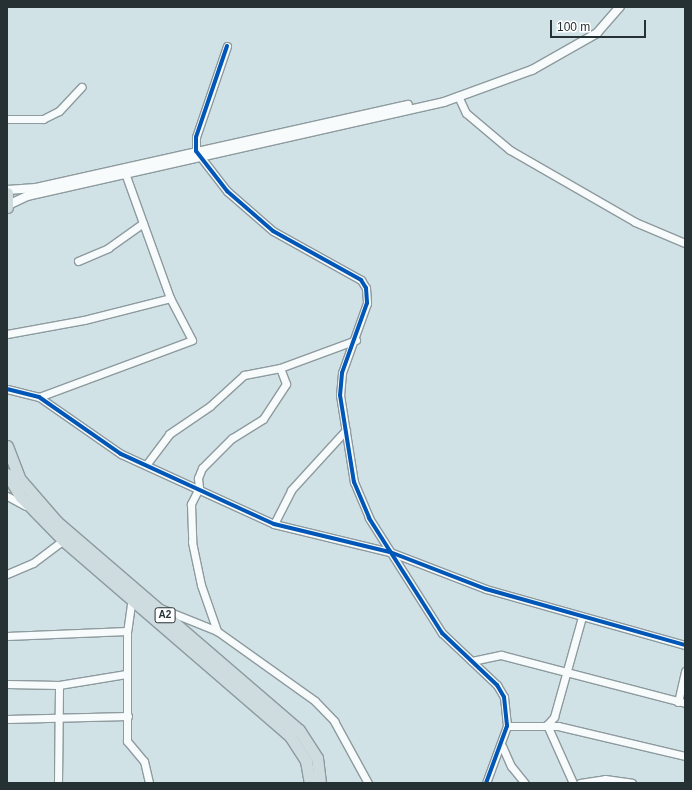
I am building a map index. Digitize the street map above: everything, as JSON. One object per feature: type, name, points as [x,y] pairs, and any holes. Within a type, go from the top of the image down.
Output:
[{"type":"highway","points":[[7,193],[8,206]]},
{"type":"highway","name":"A2","points":[[7,446],[19,478],[43,509],[299,730],[320,783]]},
{"type":"highway","name":"A2","points":[[7,474],[32,509],[63,540],[290,736],[311,759],[310,783]]},
{"type":"street","points":[[8,206],[27,196],[125,171],[455,97],[532,70],[580,44],[612,19],[620,7]]},
{"type":"street","points":[[227,46],[196,137],[197,154],[240,204],[273,231],[361,280],[366,288],[367,303],[356,340],[342,373],[340,395],[354,482],[369,518],[442,633],[501,691],[507,726],[502,746],[486,783]]},
{"type":"street","points":[[7,120],[43,119],[59,111],[81,87]]},
{"type":"street","points":[[455,97],[466,113],[510,150],[635,222],[685,243]]},
{"type":"street","points":[[7,190],[36,188],[125,171]]},
{"type":"street","points":[[39,397],[190,343],[191,335],[170,298],[125,171]]},
{"type":"street","points":[[78,261],[108,248],[143,223]]},
{"type":"street","points":[[7,334],[84,320],[170,298]]},
{"type":"street","points":[[146,464],[169,434],[210,406],[244,375],[280,368],[356,340]]},
{"type":"street","points":[[217,632],[201,585],[192,542],[191,504],[199,488],[198,478],[202,468],[232,438],[266,414],[286,384],[280,368]]},
{"type":"street","points":[[7,389],[39,397],[121,454],[199,488],[274,524],[390,552],[486,589],[685,645]]},
{"type":"street","points":[[274,524],[290,490],[346,430]]},
{"type":"street","points":[[7,496],[32,509],[43,509]]},
{"type":"street","points":[[7,574],[33,564],[63,540]]},
{"type":"street","points":[[132,587],[132,599],[127,631],[127,741],[144,761],[149,783]]},
{"type":"street","points":[[156,607],[217,632],[315,701],[334,721],[368,783]]},
{"type":"street","points":[[547,726],[554,718],[582,617]]},
{"type":"street","points":[[7,636],[127,631]]},
{"type":"street","points":[[472,661],[501,655],[682,702],[685,671]]},
{"type":"street","points":[[7,684],[59,685],[126,674]]},
{"type":"street","points":[[58,783],[59,685]]},
{"type":"street","points":[[7,719],[128,716]]},
{"type":"street","points":[[507,726],[547,726],[629,740],[685,756]]},
{"type":"street","points":[[547,726],[574,783]]},
{"type":"street","points":[[502,746],[511,766],[525,783]]},
{"type":"street","points":[[580,783],[605,779],[632,783]]},
{"type":"cycle path","points":[[227,46],[196,137],[196,151],[227,191],[273,231],[361,280],[366,288],[367,303],[342,373],[340,395],[354,482],[369,518],[442,633],[497,685],[504,697],[507,726],[486,783]]},
{"type":"cycle path","points":[[7,389],[39,397],[121,454],[274,524],[390,552],[486,589],[685,645]]}]
